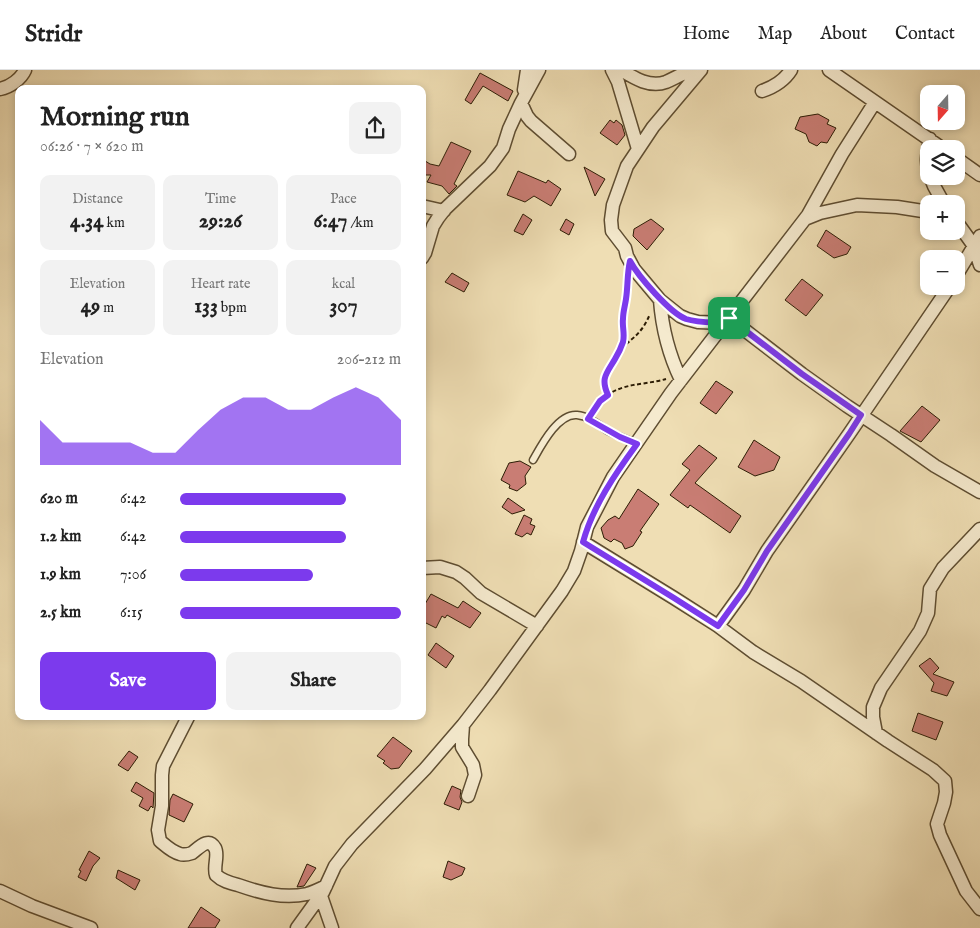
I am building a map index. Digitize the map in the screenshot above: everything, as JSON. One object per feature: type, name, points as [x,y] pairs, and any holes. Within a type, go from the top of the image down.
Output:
[{"type":"street","points":[[0,89],[8,87],[23,75],[25,70]]},
{"type":"street","points":[[528,70],[522,102],[527,116],[569,154]]},
{"type":"street","points":[[426,250],[433,226],[444,210],[490,166],[503,148],[522,102],[539,70]]},
{"type":"street","points":[[612,70],[618,82],[638,149]]},
{"type":"street","points":[[621,70],[636,79],[648,83],[664,82],[693,70]]},
{"type":"street","points":[[701,70],[638,149],[627,166],[613,205],[612,231],[624,248],[634,269],[660,301],[680,316],[698,322],[727,320],[935,466],[980,492]]},
{"type":"street","points":[[762,91],[779,83],[788,75],[790,70]]},
{"type":"street","points":[[829,70],[930,140]]},
{"type":"street","points":[[297,928],[323,891],[335,866],[352,844],[425,768],[463,725],[562,591],[574,571],[587,527],[613,477],[637,444],[679,377],[727,320],[805,219],[875,102]]},
{"type":"street","points":[[965,165],[980,176]]},
{"type":"street","points":[[805,219],[857,205],[897,207],[920,211]]},
{"type":"street","points":[[426,207],[444,210]]},
{"type":"street","points":[[965,230],[977,241],[980,265]]},
{"type":"street","points":[[965,261],[977,241]]},
{"type":"street","points":[[718,626],[744,590],[767,551],[944,295]]},
{"type":"street","points":[[660,301],[662,325],[679,377]]},
{"type":"street","points":[[876,733],[873,707],[881,688],[920,631],[928,613],[930,589],[942,568],[980,529]]},
{"type":"street","points":[[583,542],[718,626],[753,652],[813,689],[933,770],[945,781],[946,792],[937,824],[938,830],[966,891],[980,910]]},
{"type":"street","points":[[426,567],[448,568],[456,572],[481,593],[537,626]]},
{"type":"street","points":[[186,720],[163,766],[162,806],[158,830],[160,841],[171,850],[181,854],[191,854],[201,845],[210,844],[216,848],[214,869],[216,876],[226,882],[254,891],[277,896],[293,896],[323,891]]},
{"type":"street","points":[[463,725],[462,747],[473,765],[475,775],[468,796]]},
{"type":"street","points":[[0,891],[32,906],[91,928]]},
{"type":"street","points":[[323,891],[332,928]]},
{"type":"lane","points":[[533,460],[550,433],[564,418],[576,415],[588,419],[637,444]]},
{"type":"path","points":[[608,395],[604,377],[624,339],[622,324],[630,261]]},
{"type":"path","points":[[620,349],[638,334],[646,323],[652,307],[660,301]]},
{"type":"path","points":[[588,419],[600,401],[612,391],[625,386],[679,377]]},
{"type":"building","points":[[480,73],[513,91],[508,101],[483,86],[471,104],[465,100]]},
{"type":"building","points":[[818,114],[829,120],[827,124],[836,128],[827,143],[821,142],[817,146],[809,142],[806,134],[795,129],[800,117]]},
{"type":"building","points":[[610,120],[614,123],[616,120],[622,125],[625,135],[617,145],[600,133]]},
{"type":"building","points":[[451,142],[471,151],[454,184],[457,186],[449,194],[442,186],[427,182],[431,175],[426,175],[426,162],[439,166]]},
{"type":"building","points":[[584,167],[605,179],[595,196]]},
{"type":"building","points":[[518,171],[546,183],[548,180],[561,189],[551,206],[534,196],[525,202],[507,195]]},
{"type":"building","points":[[523,214],[532,220],[523,235],[514,231]]},
{"type":"building","points":[[566,219],[574,224],[569,235],[560,230]]},
{"type":"building","points":[[651,219],[664,229],[647,250],[633,236],[634,229]]},
{"type":"building","points":[[826,230],[851,247],[847,254],[834,258],[817,246]]},
{"type":"building","points":[[452,273],[469,283],[464,292],[445,282]]},
{"type":"building","points":[[802,279],[823,295],[806,316],[785,300]]},
{"type":"building","points":[[716,381],[733,392],[716,414],[700,403]]},
{"type":"building","points":[[922,406],[940,420],[921,442],[900,431]]},
{"type":"building","points":[[754,440],[780,457],[774,470],[755,476],[738,467]]},
{"type":"building","points":[[699,445],[717,458],[695,483],[741,516],[730,533],[690,505],[688,508],[670,495],[690,470],[682,464]]},
{"type":"building","points":[[520,461],[531,467],[525,476],[526,484],[517,491],[509,488],[510,485],[501,480],[509,463]]},
{"type":"building","points":[[638,489],[659,504],[640,531],[642,532],[633,546],[625,549],[622,543],[614,539],[611,542],[604,538],[601,528],[608,520],[615,516],[619,519]]},
{"type":"building","points":[[508,498],[525,510],[512,514],[502,507]]},
{"type":"building","points":[[524,515],[532,519],[530,524],[535,526],[531,535],[527,533],[522,537],[515,534]]},
{"type":"building","points":[[431,594],[458,608],[463,601],[481,613],[470,628],[447,615],[445,618],[442,616],[436,628],[426,623],[426,602]]},
{"type":"building","points":[[436,643],[454,656],[446,668],[428,655]]},
{"type":"building","points":[[930,658],[939,668],[933,674],[954,682],[947,696],[931,691],[934,683],[919,666]]},
{"type":"building","points":[[918,713],[943,722],[936,740],[912,731]]},
{"type":"building","points":[[393,737],[412,751],[399,768],[391,769],[383,763],[385,761],[377,756]]},
{"type":"building","points":[[129,751],[138,757],[128,771],[118,765]]},
{"type":"building","points":[[136,782],[154,793],[153,808],[151,806],[148,811],[139,806],[143,798],[131,791]]},
{"type":"building","points":[[452,786],[461,790],[460,797],[462,802],[459,810],[444,804]]},
{"type":"building","points":[[173,794],[193,804],[184,822],[169,815],[170,800]]},
{"type":"building","points":[[89,851],[100,858],[93,866],[86,881],[78,877],[81,871],[79,870]]},
{"type":"building","points":[[448,861],[465,868],[462,875],[451,880],[443,877]]},
{"type":"building","points":[[307,864],[316,868],[304,886],[297,887]]},
{"type":"building","points":[[118,870],[140,880],[135,890],[116,878]]},
{"type":"building","points":[[201,907],[220,920],[215,928],[188,928]]},
{"type":"route","points":[[630,261],[634,269],[660,300],[680,316],[698,322],[726,323],[729,318],[802,374],[861,415],[767,551],[744,590],[718,626],[583,542],[587,527],[613,477],[637,444],[588,419],[600,401],[608,395],[604,377],[620,351],[624,339],[622,324],[630,261]]}]
